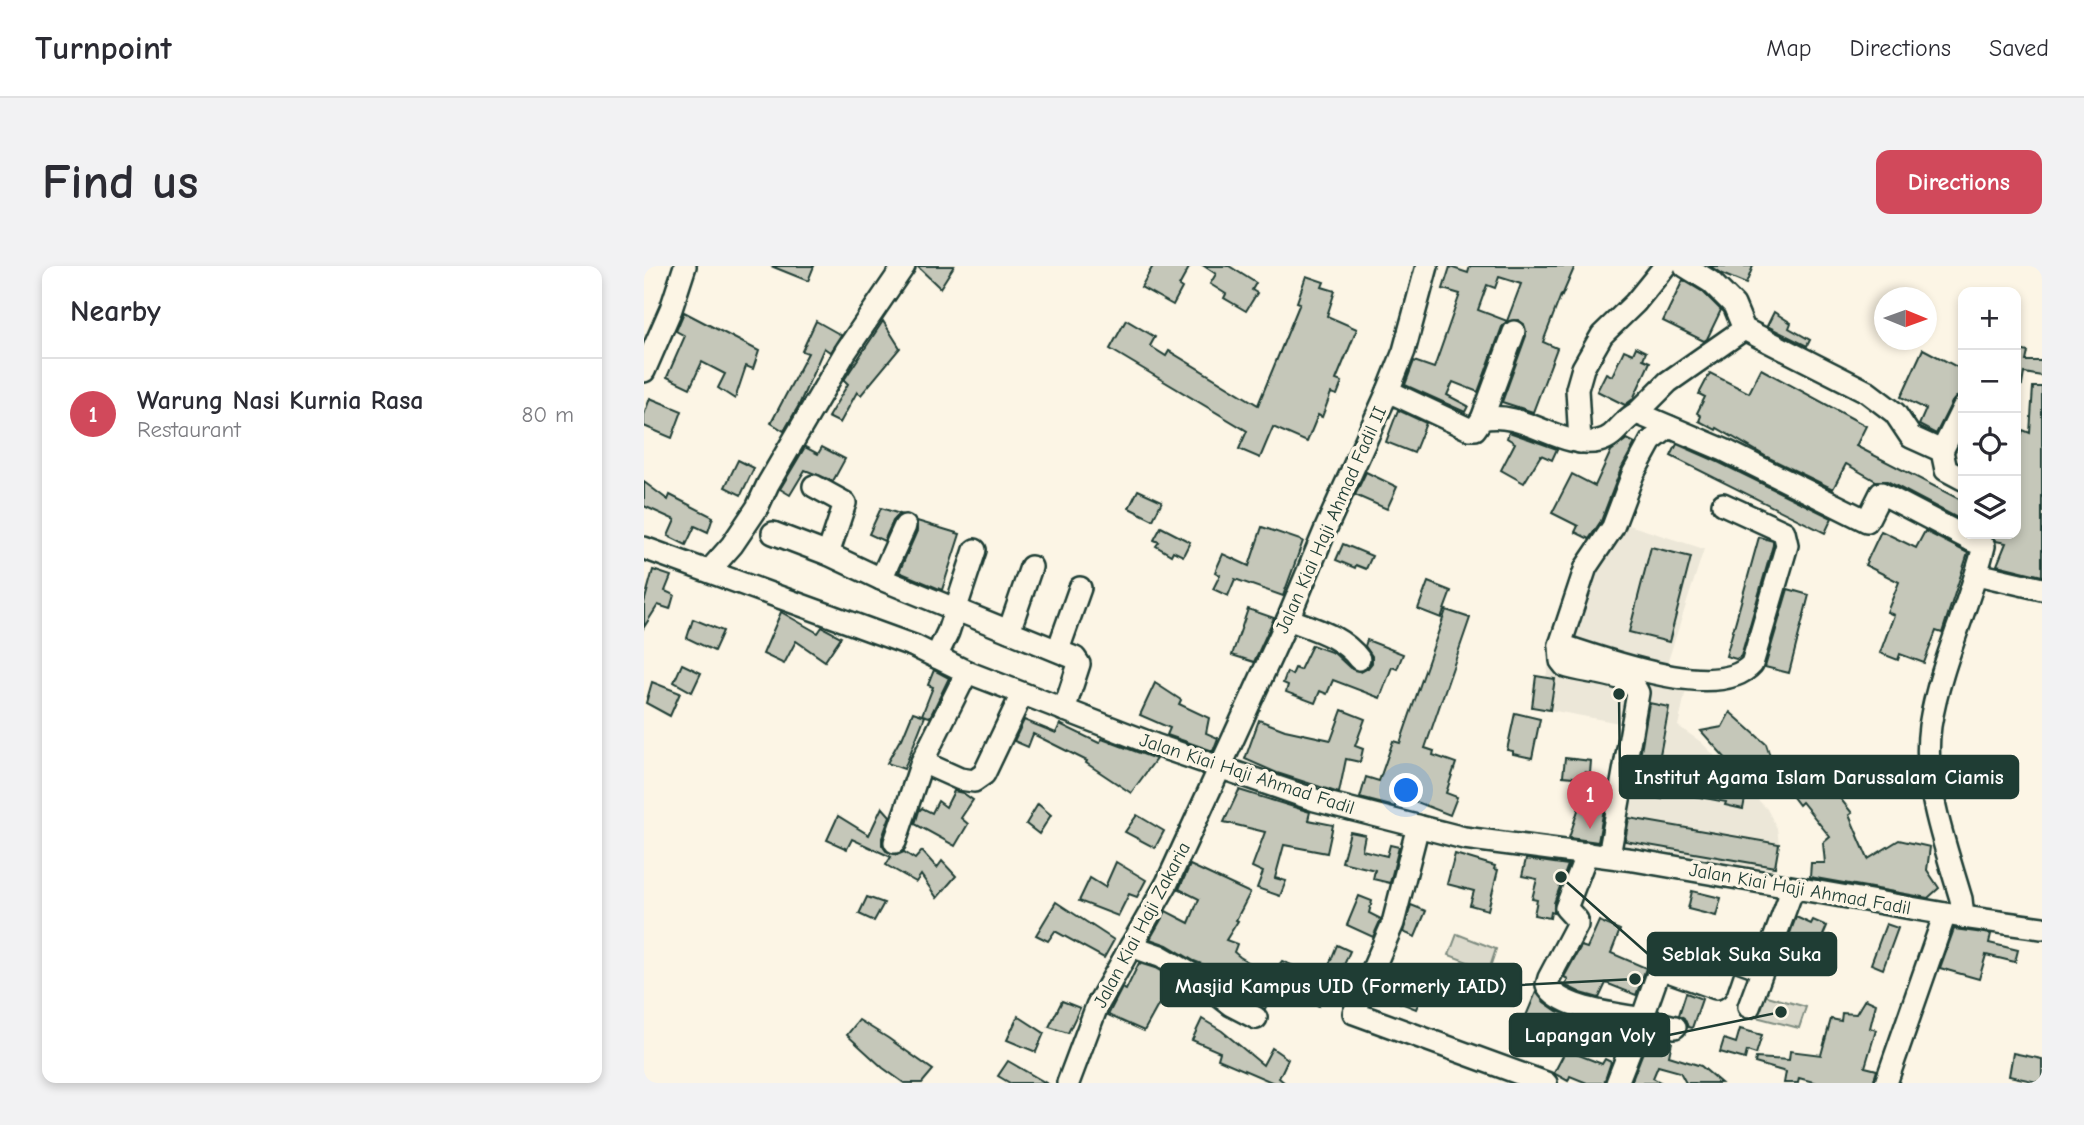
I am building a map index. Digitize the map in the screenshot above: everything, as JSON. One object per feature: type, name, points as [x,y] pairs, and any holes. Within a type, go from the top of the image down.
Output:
[{"type":"street","points":[[644,371],[671,309],[685,266]]},
{"type":"street","points":[[709,570],[732,545],[757,508],[768,484],[846,351],[904,266]]},
{"type":"street","name":"Jalan Kiai Haji Ahmad Fadil II","points":[[1220,768],[1388,391],[1404,351],[1427,266]]},
{"type":"street","points":[[1580,437],[1577,389],[1583,368],[1602,335],[1635,303],[1665,266]]},
{"type":"street","points":[[1685,266],[1711,282],[1734,305],[1744,329],[1866,391],[1895,413],[1911,437],[1942,451]]},
{"type":"street","points":[[1482,419],[1506,418],[1595,442],[1605,440],[1614,434],[1625,418],[1637,413],[1680,373],[1744,329]]},
{"type":"street","points":[[1388,391],[1469,429],[1475,429],[1482,419],[1514,332]]},
{"type":"street","points":[[1637,413],[1724,450],[1867,521],[1881,493],[1958,530]]},
{"type":"street","points":[[1958,476],[1946,470],[1942,451],[1961,413]]},
{"type":"street","points":[[1609,856],[1638,693],[1635,686],[1627,680],[1565,666],[1561,661],[1560,645],[1586,567],[1613,527],[1633,474],[1651,441],[1669,427]]},
{"type":"street","points":[[814,486],[845,503],[828,554]]},
{"type":"street","points":[[1560,645],[1650,674],[1709,679],[1734,677],[1745,672],[1752,664],[1787,545],[1787,537],[1784,532],[1723,505]]},
{"type":"street","points":[[881,579],[905,526]]},
{"type":"street","points":[[774,533],[1075,658],[1079,664],[1064,710]]},
{"type":"street","points":[[1886,1083],[1961,899],[1931,789],[1929,750],[1930,727],[1938,693],[1984,546],[1975,539]]},
{"type":"street","name":"Jalan Kiai Haji Ahmad Fadil","points":[[644,548],[914,646],[967,672],[1064,710],[1315,800],[1464,838],[1609,856],[1954,916],[2042,928]]},
{"type":"street","points":[[936,657],[956,610],[975,550]]},
{"type":"street","points":[[1009,631],[1031,567]]},
{"type":"street","points":[[1977,574],[2042,589]]},
{"type":"street","points":[[1058,650],[1080,588]]},
{"type":"street","points":[[1288,619],[1338,639],[1359,659]]},
{"type":"street","points":[[895,842],[922,762],[967,672]]},
{"type":"street","points":[[922,762],[960,779],[974,781],[981,778],[1022,694]]},
{"type":"street","name":"Jalan Kiai Haji Zakaria","points":[[1068,1083],[1097,1006],[1167,883],[1220,768]]},
{"type":"street","points":[[1418,826],[1393,923],[1354,1013],[1546,1083]]},
{"type":"street","points":[[1587,853],[1566,908],[1577,920],[1577,925],[1549,978],[1548,985],[1554,994],[1585,1008],[1675,1027]]},
{"type":"street","points":[[1749,1007],[1793,888]]},
{"type":"street","points":[[1131,946],[1160,956],[1188,972],[1224,999],[1256,1018]]},
{"type":"street","points":[[1617,1083],[1660,968],[1716,988],[1727,956],[1763,970]]},
{"type":"shaded area","points":[[1607,518],[1704,549],[1667,664],[1690,671],[1678,726],[1701,742],[1767,809],[1777,828],[1779,844],[1773,877],[1603,847],[1630,725],[1550,710],[1555,679],[1546,677],[1553,641]]},
{"type":"shaded area","points":[[1457,934],[1496,949],[1489,970],[1449,955]]},
{"type":"shaded area","points":[[1764,995],[1806,1007],[1799,1028],[1756,1017]]},
{"type":"building","points":[[771,266],[814,266],[808,281]]},
{"type":"building","points":[[917,266],[954,266],[940,288]]},
{"type":"building","points":[[1153,266],[1190,266],[1173,305],[1141,287]]},
{"type":"building","points":[[1204,266],[1229,266],[1256,283],[1252,290],[1257,293],[1246,311],[1224,298],[1226,294],[1210,284],[1216,274]]},
{"type":"building","points":[[1470,266],[1575,266],[1543,342],[1557,348],[1533,412],[1502,402],[1526,336],[1524,324],[1518,320],[1506,322],[1502,327],[1478,392],[1453,382],[1447,395],[1468,406],[1465,412],[1405,385],[1414,361],[1434,368],[1460,294],[1443,289],[1450,267],[1468,273]],"holes":[[[1499,277],[1521,284],[1507,321],[1478,310],[1487,285],[1495,288]]]},
{"type":"building","points":[[1710,266],[1753,266],[1746,284]]},
{"type":"building","points":[[1306,276],[1324,282],[1322,287],[1335,291],[1327,316],[1357,329],[1336,380],[1342,382],[1337,395],[1331,393],[1322,417],[1318,415],[1307,442],[1273,427],[1260,458],[1239,449],[1247,431],[1110,349],[1126,320],[1155,337],[1150,346],[1166,356],[1169,351],[1258,405],[1300,303],[1297,302]]},
{"type":"building","points":[[1683,280],[1703,292],[1721,310],[1704,341],[1663,321]]},
{"type":"building","points":[[684,312],[759,351],[753,369],[746,366],[735,399],[718,388],[725,374],[702,362],[690,388],[667,377],[685,336],[676,331]]},
{"type":"building","points":[[1774,312],[1791,323],[1789,328],[1810,340],[1807,346],[1767,326]]},
{"type":"building","points":[[816,321],[841,335],[830,352],[824,348],[799,405],[784,431],[771,423],[808,353],[802,351]]},
{"type":"building","points":[[883,321],[900,348],[861,395],[857,392],[840,423],[828,417],[848,384],[844,380]]},
{"type":"building","points":[[1636,347],[1646,352],[1643,359],[1650,362],[1633,399],[1625,405],[1597,391],[1606,373],[1612,376],[1624,350],[1633,354]]},
{"type":"building","points":[[1923,350],[1958,367],[1958,396],[1952,402],[1936,434],[1919,425],[1926,409],[1901,397]]},
{"type":"building","points":[[2021,350],[2028,352],[2026,361],[2042,361],[2042,376],[2024,373],[2022,385]]},
{"type":"building","points":[[1761,369],[1866,426],[1856,446],[1958,498],[1958,518],[1887,481],[1876,481],[1846,464],[1833,489],[1699,421],[1701,416],[1697,413],[1705,397],[1699,394],[1710,373],[1749,393]]},
{"type":"building","points":[[2033,387],[2042,387],[2042,576],[1997,565],[2006,543],[1994,539],[2021,539],[2021,436],[2023,430],[2030,433]]},
{"type":"building","points":[[650,398],[682,411],[672,438],[644,426],[644,415]]},
{"type":"building","points":[[1398,410],[1426,423],[1414,453],[1386,442]]},
{"type":"building","points":[[1509,432],[1557,449],[1552,460],[1541,455],[1524,483],[1501,470],[1515,443],[1507,438]]},
{"type":"building","points":[[1627,439],[1635,443],[1621,469],[1601,521],[1589,539],[1575,532],[1578,526],[1552,513],[1572,474],[1595,486],[1611,451]]},
{"type":"building","points":[[1677,444],[1832,518],[1825,533],[1671,456]]},
{"type":"building","points":[[805,447],[818,454],[822,447],[845,459],[833,481],[805,470],[790,495],[780,489]]},
{"type":"building","points":[[738,460],[754,468],[741,495],[725,487]]},
{"type":"building","points":[[1366,472],[1397,487],[1387,509],[1355,495]]},
{"type":"building","points":[[644,482],[668,500],[670,495],[713,517],[708,532],[695,526],[686,545],[668,536],[675,520],[644,506]]},
{"type":"building","points":[[1138,490],[1162,501],[1153,520],[1129,508]]},
{"type":"building","points":[[881,508],[900,514],[893,521],[884,541],[869,534]]},
{"type":"building","points":[[917,521],[960,534],[942,590],[899,572],[917,531]]},
{"type":"building","points":[[1161,527],[1190,542],[1183,556],[1173,551],[1171,555],[1156,546],[1159,542],[1154,540]]},
{"type":"building","points":[[1262,527],[1303,541],[1283,596],[1235,579],[1228,596],[1213,589],[1220,575],[1215,572],[1223,554],[1249,566]]},
{"type":"building","points":[[1881,531],[1916,548],[1925,531],[1968,553],[1942,633],[1936,631],[1924,663],[1900,654],[1898,660],[1880,653],[1894,615],[1887,612],[1899,582],[1865,565]]},
{"type":"building","points":[[1759,537],[1773,541],[1773,545],[1741,656],[1736,659],[1726,656]]},
{"type":"building","points":[[1343,544],[1372,556],[1366,569],[1356,565],[1355,568],[1336,560]]},
{"type":"building","points":[[1651,547],[1691,557],[1669,642],[1629,632]]},
{"type":"building","points":[[653,570],[671,576],[665,591],[674,595],[670,609],[658,605],[644,627],[644,603]]},
{"type":"building","points":[[1428,582],[1451,591],[1441,618],[1418,609]]},
{"type":"building","points":[[1788,589],[1809,595],[1789,673],[1765,667]]},
{"type":"building","points":[[1248,609],[1274,618],[1254,662],[1232,655]]},
{"type":"building","points":[[1446,610],[1470,618],[1425,748],[1434,751],[1433,755],[1456,763],[1446,793],[1457,797],[1450,815],[1412,800],[1411,804],[1397,801],[1395,807],[1360,798],[1366,777],[1379,781],[1393,741],[1400,743]]},
{"type":"building","points":[[781,612],[818,633],[822,627],[841,637],[825,661],[796,641],[784,664],[763,654]]},
{"type":"building","points":[[693,619],[723,631],[714,651],[687,638]]},
{"type":"building","points":[[1367,640],[1403,654],[1397,669],[1392,667],[1380,698],[1333,680],[1327,694],[1320,691],[1315,703],[1286,692],[1288,685],[1283,683],[1287,672],[1292,675],[1295,668],[1300,670],[1312,645],[1334,653],[1350,668],[1361,672],[1372,663],[1372,656],[1365,646]]},
{"type":"building","points":[[682,664],[701,673],[692,692],[674,682]]},
{"type":"building","points":[[934,670],[949,678],[930,717],[922,715],[933,687],[928,685]]},
{"type":"building","points":[[1536,676],[1555,679],[1550,710],[1532,707]]},
{"type":"building","points":[[652,682],[680,693],[670,716],[646,703]]},
{"type":"building","points":[[1155,683],[1181,700],[1179,704],[1209,718],[1206,733],[1218,738],[1213,751],[1167,735],[1170,728],[1140,715]]},
{"type":"building","points":[[1649,703],[1669,707],[1658,765],[1747,782],[1701,731],[1722,727],[1730,712],[1766,744],[1771,759],[1781,759],[1799,780],[1808,772],[1812,777],[1819,772],[1852,813],[1849,815],[1868,859],[1899,840],[1930,847],[1927,870],[1939,888],[1928,898],[1810,877],[1811,863],[1825,863],[1823,843],[1830,837],[1802,802],[1799,805],[1783,784],[1773,793],[1748,783],[1743,809],[1725,805],[1726,802],[1663,790],[1662,799],[1649,796],[1650,790],[1635,787]]},
{"type":"building","points":[[1342,710],[1365,719],[1355,746],[1363,749],[1360,762],[1346,759],[1339,793],[1277,773],[1245,759],[1259,720],[1285,730],[1331,740]]},
{"type":"building","points":[[913,712],[925,716],[904,769],[887,763],[902,739]]},
{"type":"building","points":[[1515,713],[1540,719],[1532,758],[1507,750]]},
{"type":"building","points":[[1024,720],[1056,733],[1060,724],[1099,743],[1102,739],[1156,759],[1131,793],[1086,763],[1087,761],[1033,734],[1028,747],[1014,741]]},
{"type":"building","points":[[1565,758],[1591,761],[1590,773],[1585,772],[1584,778],[1563,776]]},
{"type":"building","points":[[1239,790],[1310,812],[1308,820],[1333,825],[1327,853],[1284,845],[1275,878],[1286,881],[1280,896],[1257,888],[1263,872],[1252,867],[1265,832],[1224,822]]},
{"type":"building","points":[[954,791],[973,800],[961,818],[968,824],[955,846],[915,824],[922,808],[932,813],[938,801],[946,807]]},
{"type":"building","points":[[1581,801],[1604,809],[1598,842],[1569,838]]},
{"type":"building","points":[[1038,804],[1051,815],[1039,834],[1026,824]]},
{"type":"building","points":[[882,807],[890,816],[882,838],[886,851],[897,855],[904,852],[915,859],[922,851],[937,868],[942,861],[956,876],[937,898],[921,875],[916,882],[886,865],[891,857],[852,839],[847,849],[827,840],[838,816],[869,835]]},
{"type":"building","points":[[1137,815],[1164,831],[1155,848],[1125,832]]},
{"type":"building","points":[[1629,818],[1779,844],[1775,867],[1625,841]]},
{"type":"building","points":[[1350,832],[1365,835],[1362,850],[1387,856],[1390,845],[1399,847],[1390,883],[1373,879],[1375,870],[1342,862]]},
{"type":"building","points":[[1455,854],[1495,866],[1494,869],[1498,870],[1488,910],[1470,905],[1474,891],[1447,884]]},
{"type":"building","points":[[1526,859],[1568,865],[1554,903],[1554,913],[1551,912],[1550,918],[1534,915],[1537,900],[1532,899],[1537,879],[1522,876]]},
{"type":"building","points":[[1116,862],[1146,880],[1137,897],[1129,894],[1118,916],[1079,901],[1090,878],[1105,887]]},
{"type":"building","points":[[1190,865],[1250,893],[1226,940],[1237,944],[1234,952],[1240,957],[1271,976],[1263,997],[1269,999],[1265,1009],[1237,993],[1246,982],[1150,939],[1166,911],[1189,923],[1199,899],[1179,889]]},
{"type":"building","points":[[1692,891],[1721,898],[1716,916],[1688,909]]},
{"type":"building","points":[[1359,896],[1372,901],[1369,913],[1381,919],[1373,937],[1347,925]]},
{"type":"building","points":[[867,897],[884,903],[874,921],[859,914]]},
{"type":"building","points":[[1056,902],[1114,940],[1104,958],[1055,931],[1048,941],[1036,935]]},
{"type":"building","points":[[1411,905],[1426,911],[1415,937],[1403,932]]},
{"type":"building","points":[[1796,917],[1811,924],[1813,920],[1827,926],[1818,947],[1811,943],[1806,954],[1785,947]]},
{"type":"building","points":[[1599,921],[1620,930],[1611,953],[1646,968],[1636,995],[1606,983],[1599,998],[1565,985],[1568,979],[1564,977],[1581,946],[1587,948]]},
{"type":"building","points":[[1886,924],[1898,928],[1883,969],[1871,964]]},
{"type":"building","points":[[1954,929],[1991,934],[1989,943],[2018,950],[2015,962],[1986,955],[1979,979],[1940,968]]},
{"type":"building","points":[[1337,945],[1350,951],[1344,965],[1357,971],[1350,986],[1325,975]]},
{"type":"building","points":[[1282,961],[1298,968],[1295,972],[1328,985],[1319,1006],[1300,998],[1304,990],[1271,976]]},
{"type":"building","points":[[1139,963],[1155,968],[1176,980],[1174,984],[1171,982],[1144,1031],[1108,1015],[1122,988],[1126,990]]},
{"type":"building","points":[[1406,978],[1426,987],[1416,1009],[1396,1001]]},
{"type":"building","points":[[1536,992],[1557,1011],[1587,1022],[1578,1046],[1523,1023]]},
{"type":"building","points":[[1686,993],[1702,999],[1692,1028],[1688,1027],[1684,1018],[1679,1015]]},
{"type":"building","points":[[1865,999],[1876,1004],[1870,1028],[1876,1030],[1865,1067],[1877,1070],[1873,1083],[1817,1083],[1799,1078],[1798,1083],[1784,1083],[1786,1072],[1755,1063],[1756,1058],[1789,1060],[1790,1051],[1821,1055],[1831,1019],[1841,1021],[1842,1013],[1856,1014]]},
{"type":"building","points":[[1062,1001],[1080,1008],[1068,1033],[1049,1027]]},
{"type":"building","points":[[1018,1016],[1044,1033],[1036,1052],[1007,1040]]},
{"type":"building","points":[[1202,1019],[1222,1031],[1263,1065],[1272,1048],[1288,1059],[1279,1078],[1285,1083],[1274,1083],[1218,1059],[1220,1052],[1192,1040]]},
{"type":"building","points":[[859,1020],[933,1070],[922,1083],[904,1083],[847,1035]]},
{"type":"building","points":[[1740,1029],[1762,1035],[1756,1054],[1747,1051],[1745,1059],[1720,1052],[1724,1039],[1736,1043]]},
{"type":"building","points":[[1650,1034],[1672,1042],[1669,1056],[1701,1066],[1721,1083],[1686,1083],[1680,1072],[1658,1066],[1653,1078],[1662,1083],[1631,1083]]},
{"type":"building","points":[[1566,1050],[1602,1064],[1605,1059],[1611,1062],[1604,1083],[1587,1083],[1570,1076],[1568,1081],[1554,1073]]},
{"type":"building","points":[[2013,1053],[2042,1059],[2042,1083],[2009,1076]]},
{"type":"building","points":[[1008,1061],[1046,1083],[1010,1083],[998,1076]]},
{"type":"place","name":"Institut Agama Islam Darussalam Ciamis","points":[[1619,694]]},
{"type":"place","name":"Warung Nasi Kurnia Rasa","points":[[1590,829]]},
{"type":"place","name":"Seblak Suka Suka","points":[[1561,877]]},
{"type":"place","name":"Masjid Kampus UID (Formerly IAID)","points":[[1635,979]]},
{"type":"place","name":"Lapangan Voly","points":[[1781,1012]]}]
